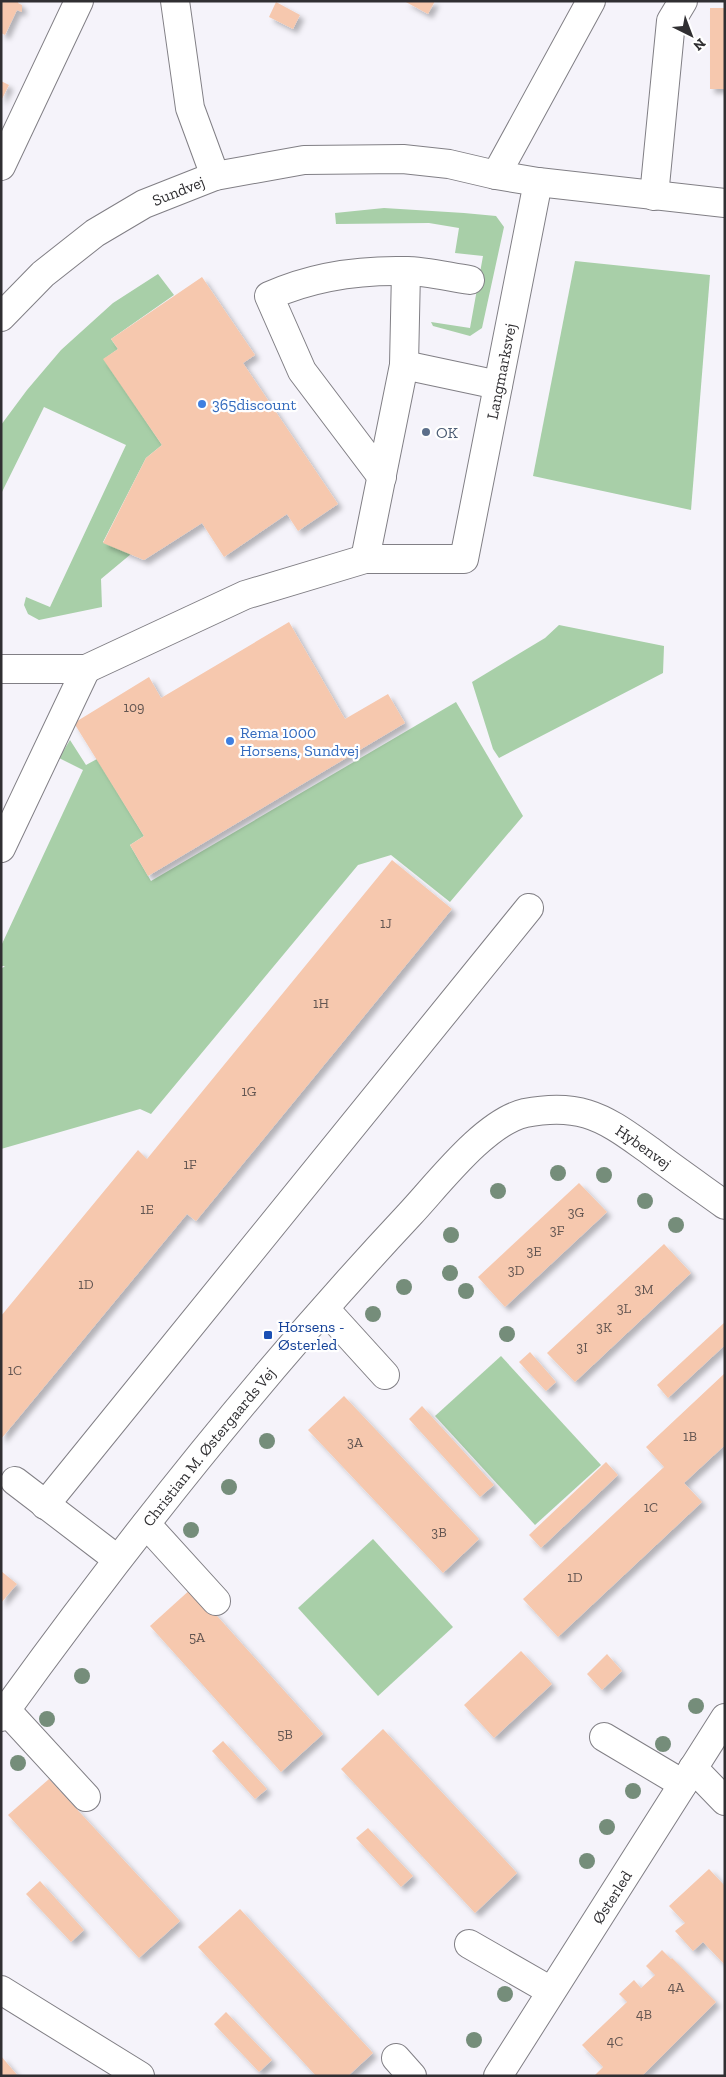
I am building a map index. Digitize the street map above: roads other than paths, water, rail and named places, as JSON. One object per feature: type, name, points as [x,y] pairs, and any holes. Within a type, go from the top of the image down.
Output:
[{"type":"street","points":[[1,166],[79,1]]},
{"type":"street","name":"Sundvej","points":[[1,318],[43,274],[95,234],[144,204],[215,176],[190,108],[174,1]]},
{"type":"street","points":[[496,175],[591,1]]},
{"type":"street","points":[[654,196],[672,21],[683,1]]},
{"type":"street","points":[[215,176],[304,160],[353,158],[403,159],[449,164],[538,182],[725,203]]},
{"type":"street","name":"Langmarksvej","points":[[365,559],[464,559],[538,182]]},
{"type":"street","points":[[382,477],[302,371],[269,296],[288,288],[332,276],[406,270],[470,280]]},
{"type":"street","points":[[1,669],[86,669],[245,596],[365,559],[404,365],[406,270]]},
{"type":"street","points":[[404,365],[498,385]]},
{"type":"street","points":[[1,848],[86,669]]},
{"type":"street","points":[[45,1505],[529,908]]},
{"type":"street","name":"Hybenvej","points":[[554,1110],[587,1114],[614,1125],[725,1205]]},
{"type":"street","name":"Christian M. Østergaards Vej","points":[[4,1714],[117,1560],[146,1524],[256,1388],[393,1232],[458,1162],[492,1129],[523,1114],[554,1110]]},
{"type":"street","points":[[325,1309],[385,1375]]},
{"type":"street","points":[[15,1481],[117,1560]]},
{"type":"street","points":[[146,1524],[216,1601]]},
{"type":"street","points":[[4,1714],[86,1798]]},
{"type":"street","name":"Østerled","points":[[498,2076],[725,1718]]},
{"type":"street","points":[[604,1737],[688,1776],[725,1802]]},
{"type":"street","points":[[469,1944],[551,1991]]},
{"type":"street","points":[[1,1990],[140,2076]]},
{"type":"place","name":"365discount","points":[[202,404]]},
{"type":"place","name":"OK","points":[[426,432]]},
{"type":"place","name":"Rema 1000 Horsens, Sundvej","points":[[230,741]]},
{"type":"place","name":"Horsens - Østerled","points":[[268,1335]]}]
